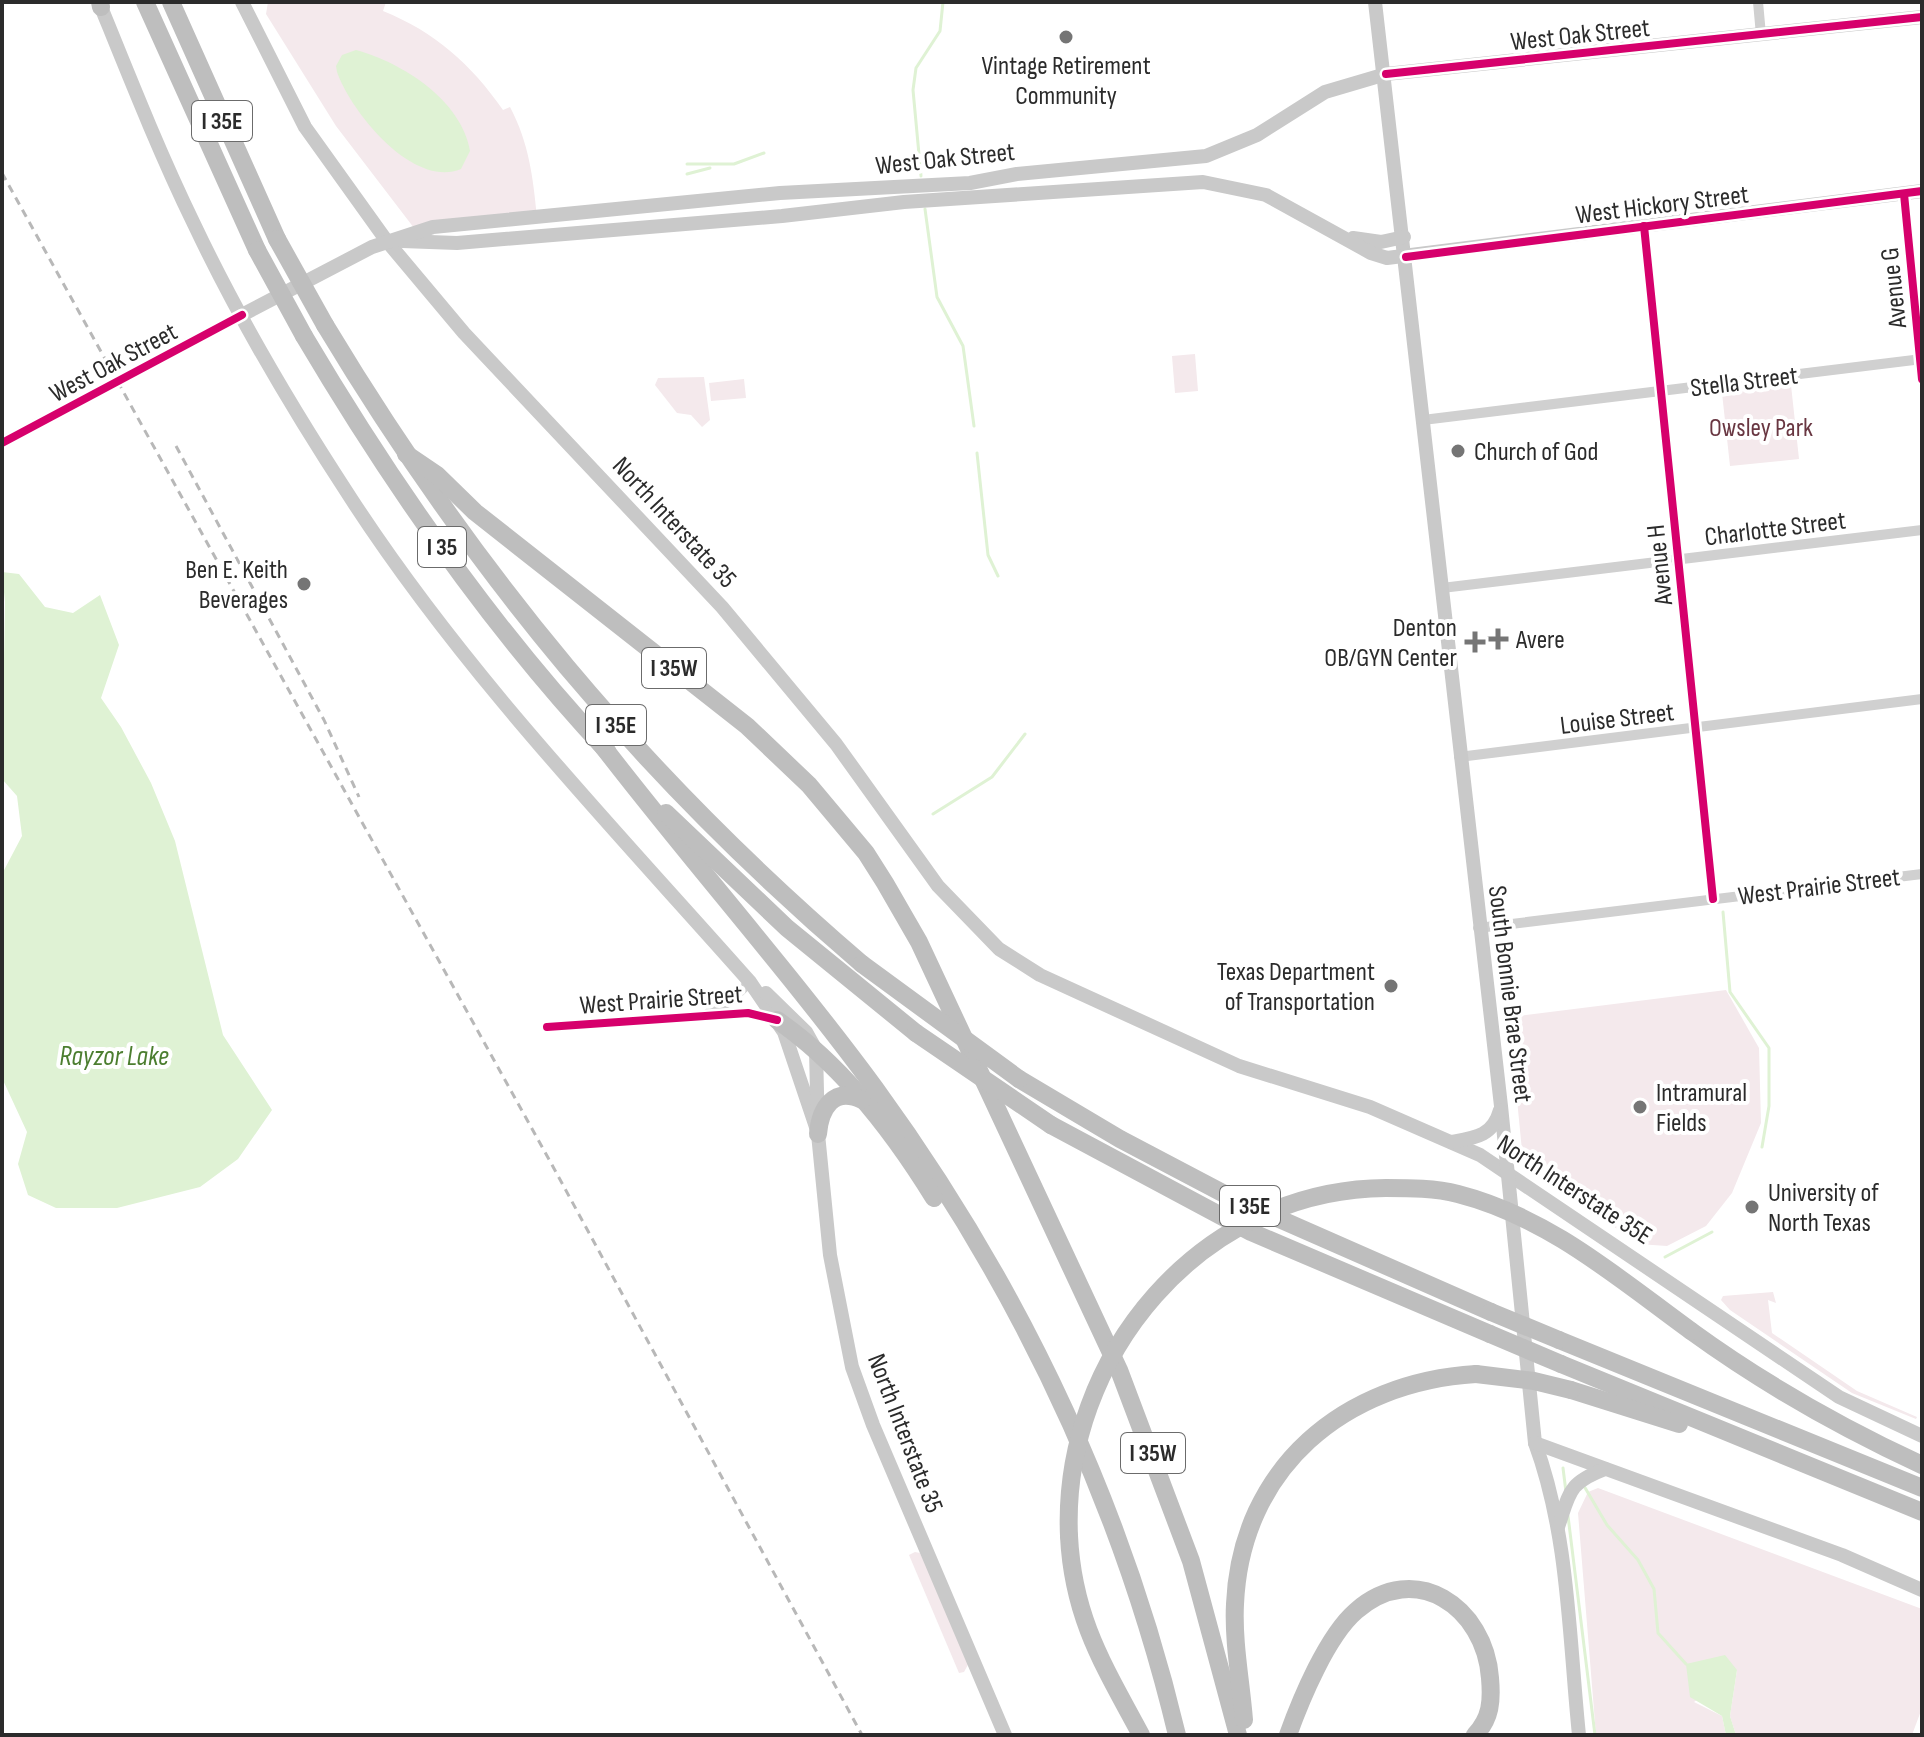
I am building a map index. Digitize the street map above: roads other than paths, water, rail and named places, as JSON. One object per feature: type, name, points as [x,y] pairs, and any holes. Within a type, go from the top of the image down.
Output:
[{"type":"highway","name":"I 35","points":[[145,2],[257,250],[304,336],[374,449],[426,525],[517,645],[601,744]]},
{"type":"highway","name":"I 35E","points":[[171,2],[277,239],[325,325],[406,454],[481,563],[610,720],[682,797],[862,964],[1019,1079],[1184,1174],[1301,1231],[1491,1312],[1922,1488]]},
{"type":"highway","name":"I 35W","points":[[406,454],[437,475],[475,512],[747,726],[809,785],[879,873],[919,942],[1119,1370],[1191,1561],[1238,1735]]},
{"type":"highway","name":"I 35E","points":[[601,744],[755,899],[837,972],[916,1033],[1051,1125],[1251,1232],[1561,1364],[1922,1512]]},
{"type":"highway","name":"I 35W","points":[[601,744],[876,1089],[946,1194],[1032,1343],[1083,1447],[1151,1637],[1177,1735]]},
{"type":"highway","points":[[777,1020],[816,1050],[862,1100],[926,1186],[1032,1343]]},
{"type":"highway","points":[[818,1134],[822,1109],[830,1100],[843,1096],[862,1100]]},
{"type":"highway","points":[[1141,1735],[1112,1686],[1084,1619],[1069,1536],[1069,1498],[1076,1444],[1100,1375],[1124,1333],[1151,1297],[1198,1255],[1247,1222],[1293,1203],[1343,1190],[1404,1188],[1454,1193],[1492,1204],[1544,1226],[1745,1370],[1824,1417],[1922,1465]]},
{"type":"highway","points":[[1245,1735],[1235,1607],[1246,1540],[1273,1483],[1312,1439],[1358,1404],[1421,1380],[1476,1374],[1523,1379],[1571,1390],[1835,1477]]},
{"type":"highway","points":[[1810,1437],[1845,1457]]},
{"type":"highway","points":[[1288,1735],[1307,1688],[1353,1613],[1382,1595],[1409,1590],[1421,1591],[1448,1602],[1472,1620],[1481,1634],[1489,1663],[1491,1696],[1486,1722],[1475,1735]]},
{"type":"main road","name":"North Interstate 35","points":[[242,2],[305,127],[386,240],[464,333],[722,607],[836,744],[924,868],[979,930],[1021,965],[1131,1016]]},
{"type":"main road","name":"South Bonnie Brae Street","points":[[1375,2],[1386,74],[1478,928],[1501,1106],[1535,1443],[1547,1476],[1557,1531],[1579,1735]]},
{"type":"main road","name":"North Interstate 35","points":[[100,4],[186,207],[242,315],[351,499],[454,642],[750,982],[777,1020],[800,1070],[818,1134]]},
{"type":"main road","name":"West Oak Street","points":[[242,315],[386,240],[433,227],[780,193],[970,183],[1017,174],[1206,156],[1257,135],[1325,92],[1386,74],[1922,17]]},
{"type":"main road","points":[[1203,182],[1206,156]]},
{"type":"main road","name":"West Oak Street","points":[[386,240],[489,240],[782,216],[904,202],[1203,182]]},
{"type":"main road","name":"West Hickory Street","points":[[1203,182],[1266,195],[1371,253],[1387,258],[1922,191]]},
{"type":"main road","points":[[488,222],[489,240]]},
{"type":"main road","points":[[1344,236],[1381,242],[1404,237]]},
{"type":"main road","name":"North Interstate 35","points":[[750,982],[758,984],[801,1028],[816,1050],[818,1134],[831,1263],[852,1367],[873,1425],[1005,1735]]},
{"type":"main road","name":"North Interstate 35E","points":[[1131,1016],[1239,1066],[1370,1107],[1507,1170],[1839,1397],[1922,1436]]},
{"type":"main road","points":[[1448,1142],[1484,1135],[1493,1126],[1501,1106]]},
{"type":"main road","points":[[1535,1443],[1842,1555],[1922,1590]]},
{"type":"main road","points":[[1557,1531],[1571,1487],[1580,1479],[1605,1469]]},
{"type":"street","points":[[1758,2],[1761,35]]},
{"type":"street","name":"Avenue G","points":[[1904,194],[1922,379]]},
{"type":"street","name":"Avenue H","points":[[1644,226],[1713,899]]},
{"type":"street","name":"West Oak Street","points":[[2,443],[242,315]]},
{"type":"street","name":"Stella Street","points":[[1423,420],[1921,359]]},
{"type":"street","name":"Charlotte Street","points":[[1442,588],[1922,530]]},
{"type":"street","name":"Louise Street","points":[[1459,757],[1922,699]]},
{"type":"street","name":"West Prairie Street","points":[[1478,928],[1922,874]]},
{"type":"street","name":"West Prairie Street","points":[[697,1015],[723,1006],[750,982]]},
{"type":"street","name":"West Prairie Street","points":[[547,1027],[758,1013],[777,1020]]},
{"type":"water","points":[[356,50],[410,74],[442,100],[455,116],[470,151],[461,169],[442,172],[423,168],[404,158],[370,126],[337,72],[336,66],[342,55]]},
{"type":"water","name":"Rayzor Lake","points":[[2,572],[19,574],[45,607],[73,613],[100,595],[119,645],[101,698],[121,727],[151,783],[175,841],[223,1035],[272,1110],[238,1159],[200,1187],[117,1208],[56,1208],[28,1195],[18,1164],[27,1132],[2,1078],[2,874],[22,836],[17,796],[2,779],[5,602]]},
{"type":"water","points":[[1725,1655],[1737,1670],[1730,1716],[1736,1735],[1726,1735],[1722,1716],[1690,1697],[1686,1664]]},
{"type":"waterway","points":[[921,176],[913,90],[916,68],[940,31],[943,2]]},
{"type":"waterway","points":[[687,164],[734,164],[764,153]]},
{"type":"waterway","points":[[687,174],[710,168]]},
{"type":"waterway","points":[[925,209],[937,297],[963,346],[974,426]]},
{"type":"waterway","points":[[977,453],[988,555],[998,576]]},
{"type":"waterway","points":[[933,814],[992,777],[1025,734]]},
{"type":"waterway","points":[[1723,912],[1730,992],[1769,1048],[1769,1106],[1762,1147]]},
{"type":"waterway","points":[[1665,1257],[1712,1232]]},
{"type":"waterway","points":[[1563,1468],[1566,1492]]},
{"type":"waterway","points":[[1584,1486],[1607,1525],[1638,1560],[1654,1589],[1658,1633],[1686,1664]]},
{"type":"waterway","points":[[1568,1516],[1595,1735]]},
{"type":"railway","points":[[2,173],[551,1163],[862,1735]]},
{"type":"railway","points":[[176,446],[324,720],[359,797]]},
{"type":"place","name":"Vintage Retirement Community","points":[[1066,37]]},
{"type":"place","name":"Church of God","points":[[1458,451]]},
{"type":"place","name":"Ben E. Keith Beverages","points":[[304,584]]},
{"type":"place","name":"Avere","points":[[1498,639]]},
{"type":"place","name":"Denton OB/GYN Center","points":[[1475,642]]},
{"type":"place","name":"Texas Department of Transportation","points":[[1391,986]]},
{"type":"place","name":"Intramural Fields","points":[[1640,1107]]},
{"type":"place","name":"University of North Texas","points":[[1752,1207]]},
{"type":"park label","name":"Owsley Park","points":[[1761,427]]}]
